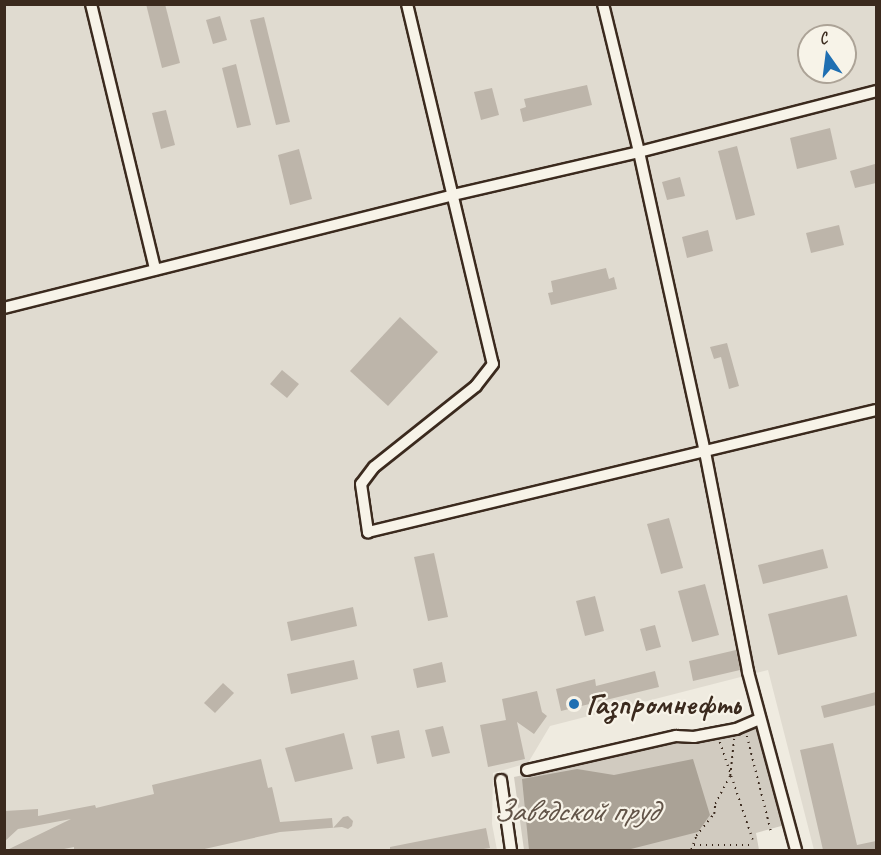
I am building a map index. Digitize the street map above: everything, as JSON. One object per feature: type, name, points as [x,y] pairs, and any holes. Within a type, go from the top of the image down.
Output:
[{"type":"lane","points":[[91,4],[155,269]]},
{"type":"lane","points":[[407,4],[492,364],[476,386],[374,466],[361,484],[368,532],[876,410]]},
{"type":"lane","points":[[603,4],[639,152],[705,452],[748,672],[796,850]]},
{"type":"lane","points":[[4,308],[453,195],[639,152],[876,91]]},
{"type":"lane","points":[[527,770],[676,736],[694,737],[760,720]]},
{"type":"lane","points":[[501,780],[511,850]]},
{"type":"path","points":[[691,850],[696,836],[714,814],[715,804],[730,776],[740,727]]},
{"type":"path","points":[[740,727],[772,835]]},
{"type":"path","points":[[717,732],[753,840]]},
{"type":"path","points":[[693,845],[750,845]]},
{"type":"shaded area","points":[[5,5],[876,5],[876,850],[814,850],[768,670],[550,726],[528,763],[493,773],[492,824],[497,850],[5,850]]},
{"type":"shaded area","points":[[757,725],[785,825],[756,833],[759,850],[524,850],[514,777]]},
{"type":"water","name":"Заводской пруд","points":[[693,759],[710,815],[698,832],[627,850],[529,850],[522,779],[577,769],[614,775]]},
{"type":"building","points":[[146,4],[165,4],[180,63],[162,68]]},
{"type":"building","points":[[220,16],[227,40],[213,44],[206,20]]},
{"type":"building","points":[[264,17],[290,122],[276,125],[250,20]]},
{"type":"building","points":[[236,64],[251,125],[237,128],[222,68]]},
{"type":"building","points":[[587,85],[592,105],[523,122],[520,109],[526,107],[524,99]]},
{"type":"building","points":[[492,88],[499,115],[481,120],[474,92]]},
{"type":"building","points":[[166,110],[175,145],[161,149],[152,113]]},
{"type":"building","points":[[830,128],[837,159],[797,169],[790,138]]},
{"type":"building","points":[[737,146],[755,215],[736,220],[718,151]]},
{"type":"building","points":[[299,149],[312,199],[290,205],[278,155]]},
{"type":"building","points":[[875,164],[876,183],[855,188],[850,171]]},
{"type":"building","points":[[680,177],[685,196],[667,200],[662,182]]},
{"type":"building","points":[[839,225],[844,245],[811,253],[806,233]]},
{"type":"building","points":[[708,230],[713,251],[687,258],[682,237]]},
{"type":"building","points":[[606,268],[609,279],[614,277],[617,289],[551,305],[548,293],[553,292],[551,281]]},
{"type":"building","points":[[400,317],[438,352],[388,406],[350,371]]},
{"type":"building","points":[[727,343],[739,386],[729,389],[721,357],[714,359],[710,347]]},
{"type":"building","points":[[282,370],[299,384],[287,398],[270,384]]},
{"type":"building","points":[[669,518],[683,568],[661,574],[647,524]]},
{"type":"building","points":[[823,549],[828,568],[763,584],[758,565]]},
{"type":"building","points":[[434,553],[448,617],[428,621],[414,557]]},
{"type":"building","points":[[705,584],[719,635],[692,642],[678,591]]},
{"type":"building","points":[[847,595],[857,636],[778,655],[768,614]]},
{"type":"building","points":[[595,596],[604,631],[585,636],[576,601]]},
{"type":"building","points":[[353,607],[357,626],[291,641],[287,622]]},
{"type":"building","points":[[655,625],[661,647],[646,651],[640,629]]},
{"type":"building","points":[[736,650],[740,670],[693,681],[689,661]]},
{"type":"building","points":[[354,660],[358,679],[291,694],[287,674]]},
{"type":"building","points":[[442,662],[446,682],[417,688],[413,669]]},
{"type":"building","points":[[655,671],[659,687],[561,711],[556,689],[595,679],[596,686]]},
{"type":"building","points":[[223,683],[234,693],[215,713],[204,703]]},
{"type":"building","points":[[537,691],[542,712],[547,716],[534,734],[517,722],[525,759],[488,767],[480,725],[506,720],[502,699]]},
{"type":"building","points":[[876,692],[876,705],[824,718],[821,706]]},
{"type":"building","points":[[443,726],[450,753],[432,757],[425,730]]},
{"type":"building","points":[[399,730],[405,758],[377,764],[371,736]]},
{"type":"building","points":[[344,733],[353,769],[295,782],[285,748]]},
{"type":"building","points":[[833,743],[857,845],[876,841],[876,850],[823,850],[800,750]]},
{"type":"building","points":[[261,759],[268,788],[272,787],[280,822],[332,818],[333,828],[280,832],[200,850],[74,850],[74,847],[59,850],[7,850],[71,819],[18,829],[4,842],[5,811],[38,809],[38,816],[95,805],[96,808],[154,794],[152,785]]},
{"type":"building","points":[[348,816],[353,821],[352,826],[348,829],[333,828],[343,817]]},
{"type":"building","points":[[486,828],[490,848],[390,850],[390,847]]},
{"type":"place","name":"Газпромнефть","points":[[574,704]]}]
